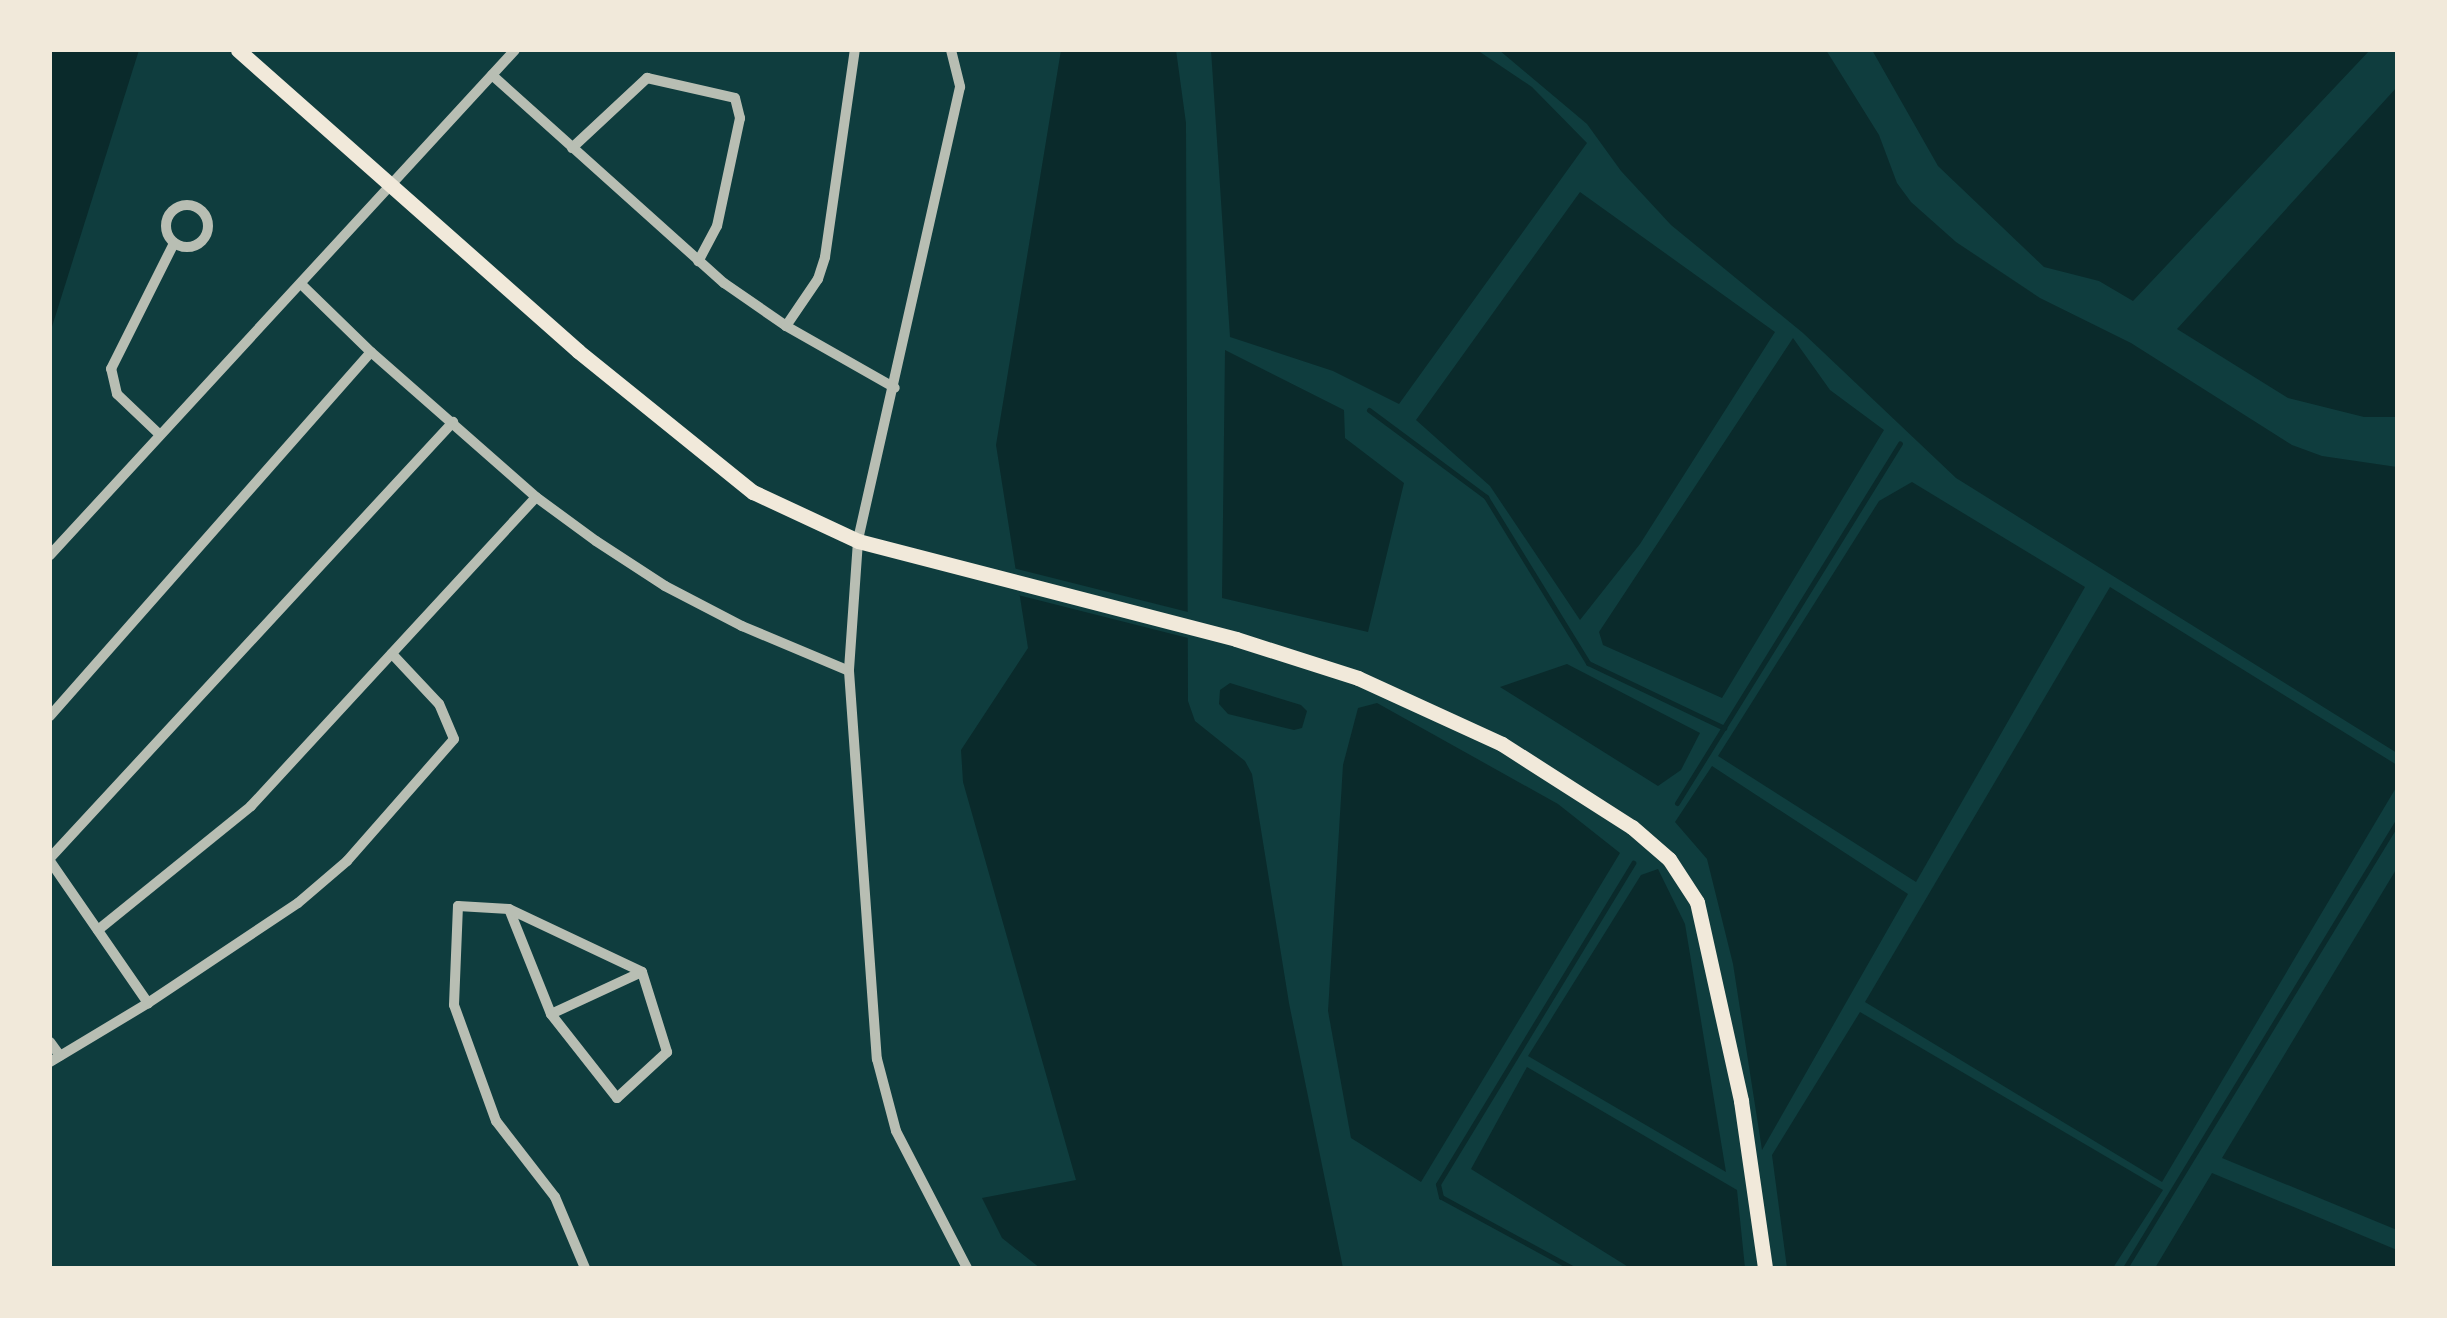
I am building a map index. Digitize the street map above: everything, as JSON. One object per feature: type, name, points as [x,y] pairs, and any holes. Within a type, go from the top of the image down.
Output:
[{"type":"main road","points":[[238,50],[578,352],[754,492],[858,540],[1236,639],[1358,678],[1502,744],[1632,827],[1669,859],[1697,902],[1741,1101],[1765,1268]]},
{"type":"street","points":[[50,554],[514,50]]},
{"type":"street","points":[[786,326],[818,279],[825,257],[855,50]]},
{"type":"street","points":[[951,50],[960,87],[858,540],[849,671],[877,1060],[896,1131],[967,1268]]},
{"type":"street","points":[[492,75],[698,261],[786,326],[895,388]]},
{"type":"street","points":[[572,148],[647,78],[736,98],[740,118],[718,226],[698,261]]},
{"type":"street","points":[[185,205],[202,211],[208,228],[204,238],[188,247],[174,243],[166,228],[168,216],[185,205]]},
{"type":"street","points":[[159,434],[117,394],[111,383],[111,369],[174,243]]},
{"type":"street","points":[[302,284],[371,352],[536,498],[666,586],[742,626],[849,671]]},
{"type":"street","points":[[50,716],[371,352]]},
{"type":"street","points":[[148,1004],[50,860],[452,422]]},
{"type":"street","points":[[98,930],[250,806],[536,498]]},
{"type":"street","points":[[50,1042],[55,1060],[148,1004],[298,903],[347,861],[454,739],[439,704],[392,654]]},
{"type":"street","points":[[509,909],[551,1014],[617,1098],[667,1052],[642,972],[509,909],[458,906],[454,1005],[496,1122],[554,1197],[585,1268]]},
{"type":"street","points":[[551,1014],[642,972]]},
{"type":"water","points":[[50,50],[139,50],[50,333]]},
{"type":"water","points":[[1061,50],[1176,50],[1186,123],[1188,701],[1195,721],[1245,761],[1252,774],[1289,1003],[1343,1268],[1040,1268],[1002,1238],[982,1198],[1076,1180],[963,782],[961,750],[1028,648],[996,445]]},
{"type":"water","points":[[1211,50],[1477,50],[1532,87],[1587,143],[1399,404],[1333,371],[1230,337]]},
{"type":"water","points":[[1499,50],[1826,50],[1879,135],[1897,183],[1911,202],[1956,242],[2040,298],[2131,343],[2292,445],[2322,456],[2397,467],[2397,753],[1956,478],[1803,333],[1671,225],[1621,171],[1587,124]]},
{"type":"water","points":[[1872,50],[2370,50],[2133,301],[2099,281],[2044,267],[1938,166]]},
{"type":"water","points":[[2397,87],[2397,417],[2364,417],[2288,398],[2177,329]]},
{"type":"water","points":[[1580,192],[1775,332],[1640,544],[1580,620],[1490,486],[1416,420]]},
{"type":"water","points":[[1793,338],[1830,390],[1884,430],[1722,698],[1603,645],[1599,632]]},
{"type":"water","points":[[1225,350],[1344,410],[1345,438],[1404,483],[1368,632],[1222,598]]},
{"type":"water","points":[[1912,482],[2085,587],[1916,882],[1718,756],[1879,501]]},
{"type":"water","points":[[2110,587],[2397,765],[2397,786],[2162,1182],[1865,1002]]},
{"type":"water","points":[[1567,664],[1700,733],[1681,770],[1658,786],[1500,687]]},
{"type":"water","points":[[1230,683],[1301,705],[1307,711],[1302,728],[1294,730],[1228,714],[1219,704],[1220,690]]},
{"type":"water","points":[[1377,703],[1558,804],[1620,853],[1421,1182],[1351,1138],[1328,1011],[1343,765],[1358,708]]},
{"type":"water","points":[[1712,766],[1908,894],[1762,1150],[1733,964],[1707,859],[1675,822]]},
{"type":"water","points":[[2397,868],[2397,1230],[2222,1158]]},
{"type":"water","points":[[1658,869],[1685,924],[1726,1172],[1528,1056],[1641,875]]},
{"type":"water","points":[[1860,1012],[2163,1190],[2113,1268],[1787,1268],[1772,1155]]},
{"type":"water","points":[[1527,1067],[1737,1190],[1745,1268],[1630,1268],[1471,1169]]},
{"type":"water","points":[[2212,1173],[2397,1250],[2397,1268],[2155,1268]]},
{"type":"pier","points":[[1013,568],[1192,613],[1192,639],[1014,594]]},
{"type":"waterway","points":[[1369,410],[1486,497],[1588,663],[1724,728]]},
{"type":"waterway","points":[[1677,803],[1900,444]]},
{"type":"waterway","points":[[2125,1268],[2397,822]]},
{"type":"waterway","points":[[1572,1268],[1441,1197],[1438,1184],[1633,863]]}]
